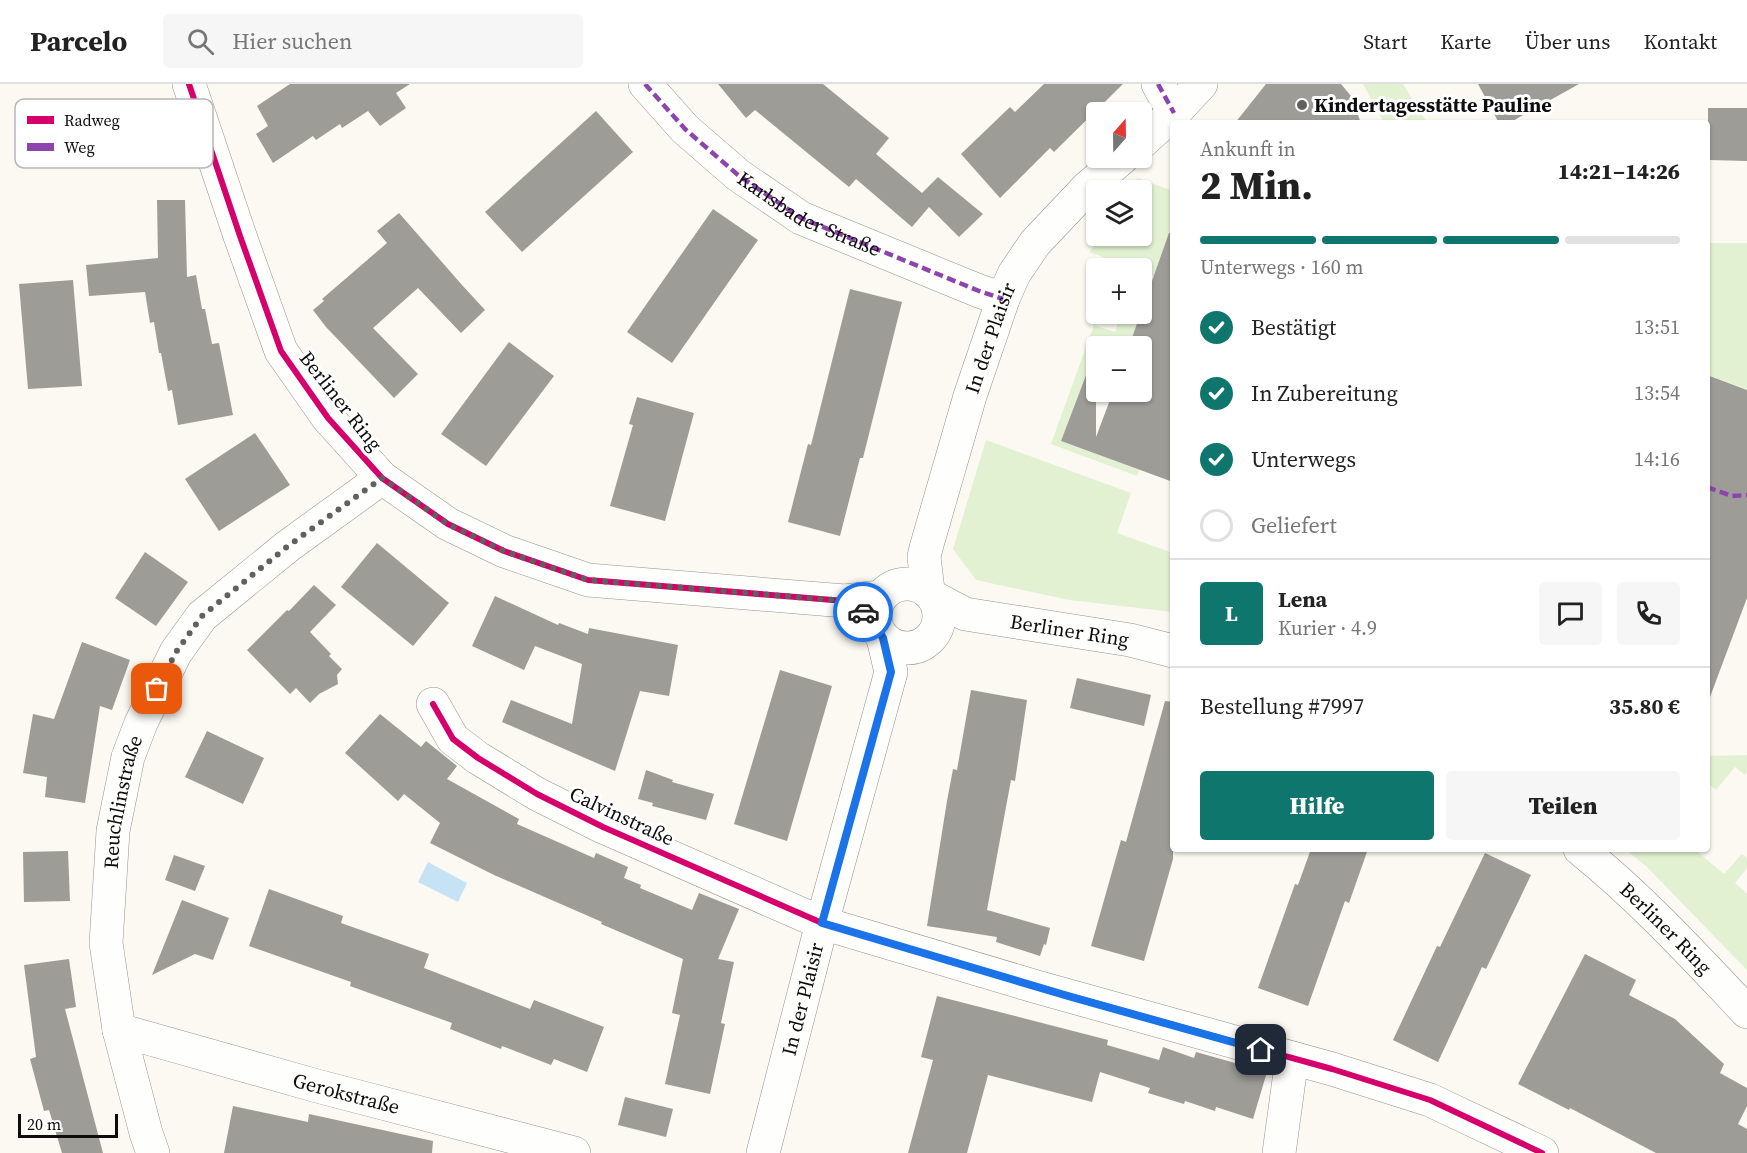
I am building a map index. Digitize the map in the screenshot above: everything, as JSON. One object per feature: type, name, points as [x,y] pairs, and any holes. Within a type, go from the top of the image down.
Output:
[{"type":"street","name":"Berliner Ring","points":[[189,84],[194,99]]},
{"type":"street","name":"Karlsbader Straße","points":[[645,84],[687,132],[738,175],[801,218],[1003,299]]},
{"type":"street","points":[[1158,84],[1174,113]]},
{"type":"street","points":[[1152,133],[1201,84]]},
{"type":"street","name":"Berliner Ring","points":[[213,156],[281,351],[328,418],[382,478],[448,524],[504,551],[588,580],[915,607],[1130,640],[1170,650]]},
{"type":"street","name":"In der Plaisir","points":[[763,1153],[822,923],[891,672],[915,607],[970,396],[1003,299],[1014,274],[1035,243],[1087,188],[1110,168]]},
{"type":"street","name":"Reuchlinstraße","points":[[153,1153],[119,1030],[106,943],[113,831],[128,757],[157,689],[176,652],[202,616],[288,546],[382,478]]},
{"type":"street","name":"Calvinstraße","points":[[433,704],[453,739],[478,758],[537,794],[603,827],[822,923],[1430,1100],[1542,1153]]},
{"type":"street","name":"Berliner Ring","points":[[1584,852],[1606,870],[1687,949],[1747,1012]]},
{"type":"street","name":"Gerokstraße","points":[[119,1030],[317,1086],[574,1153]]},
{"type":"street","points":[[1279,1153],[1292,1058]]},
{"type":"green space","points":[[1363,84],[1403,84],[1425,120],[1382,120]]},
{"type":"green space","points":[[1152,183],[1170,190],[1170,283],[1152,276],[1152,258],[1106,258],[1089,252],[1095,246],[1152,246]]},
{"type":"green space","points":[[1710,243],[1747,243],[1747,389],[1710,376]]},
{"type":"green space","points":[[1118,324],[1136,324],[1132,336],[1090,336],[1094,325],[1115,332]]},
{"type":"green space","points":[[1086,347],[1086,374],[1061,441],[1139,470],[1137,476],[1051,444]]},
{"type":"green space","points":[[986,440],[1131,493],[1117,533],[1170,552],[1170,612],[1069,600],[976,580],[953,549]]},
{"type":"green space","points":[[1747,755],[1747,772],[1745,775],[1735,767],[1716,790],[1710,785],[1710,756]]},
{"type":"green space","points":[[1629,852],[1698,852],[1724,874],[1742,854],[1747,858],[1747,868],[1735,883],[1747,894],[1747,970],[1647,867]]},
{"type":"water","points":[[428,862],[467,883],[458,902],[418,882]]},
{"type":"building","points":[[290,84],[410,84],[396,93],[406,108],[380,126],[368,111],[342,128],[340,124],[316,140],[313,136],[273,163],[256,134],[268,126],[257,106]]},
{"type":"building","points":[[718,84],[823,84],[889,138],[876,154],[922,193],[938,177],[983,214],[959,237],[929,207],[912,227],[856,179],[849,187],[755,110],[746,118]]},
{"type":"building","points":[[1044,84],[1123,84],[1105,102],[1086,102],[1086,120],[1054,152],[1050,148],[1000,198],[961,154],[1010,107],[1015,112]]},
{"type":"building","name":"Kindertagesstätte Pauline","points":[[1266,84],[1341,84],[1351,96],[1360,120],[1237,120]]},
{"type":"building","points":[[1478,84],[1579,84],[1514,120],[1497,120]]},
{"type":"building","points":[[1708,108],[1747,108],[1747,161],[1710,160],[1710,120],[1708,120]]},
{"type":"building","points":[[596,111],[633,152],[522,252],[485,212]]},
{"type":"building","points":[[157,200],[185,200],[187,277],[196,275],[202,309],[205,309],[212,344],[219,343],[233,415],[178,425],[172,390],[168,391],[161,353],[159,353],[154,322],[150,323],[145,292],[89,296],[86,265],[158,258]]},
{"type":"building","points":[[713,209],[758,240],[672,363],[627,332]]},
{"type":"building","points":[[399,213],[485,310],[461,333],[418,288],[373,328],[418,374],[394,398],[326,327],[313,310],[324,301],[322,299],[387,243],[377,231]]},
{"type":"building","points":[[1170,233],[1170,481],[1061,441],[1086,375],[1086,402],[1096,402],[1096,437],[1109,402],[1152,402],[1152,336],[1133,336],[1137,324],[1152,324],[1152,281]]},
{"type":"building","points":[[73,280],[82,386],[28,389],[19,284]]},
{"type":"building","points":[[850,289],[902,302],[863,458],[860,458],[840,536],[788,522],[808,444],[811,445]]},
{"type":"building","points":[[509,342],[554,376],[486,466],[441,434]]},
{"type":"building","points":[[1710,376],[1747,390],[1747,598],[1710,697]]},
{"type":"building","points":[[637,397],[694,413],[665,521],[610,506],[633,425],[629,424]]},
{"type":"building","points":[[255,433],[290,485],[219,531],[185,479]]},
{"type":"building","points":[[377,543],[449,603],[413,646],[341,587]]},
{"type":"building","points":[[145,552],[188,582],[156,626],[115,598]]},
{"type":"building","points":[[314,585],[336,605],[310,632],[342,669],[337,675],[338,684],[319,694],[310,703],[296,688],[290,694],[247,650]]},
{"type":"building","points":[[495,596],[558,625],[559,623],[588,634],[589,628],[678,645],[669,696],[640,691],[615,771],[502,722],[511,700],[572,724],[582,664],[535,646],[524,670],[472,646]]},
{"type":"building","points":[[82,642],[130,660],[112,710],[100,706],[85,803],[45,797],[47,777],[23,773],[33,714],[54,719]]},
{"type":"building","points":[[780,670],[832,686],[787,841],[734,824]]},
{"type":"building","points":[[1077,678],[1151,695],[1144,726],[1070,708]]},
{"type":"building","points":[[971,690],[1027,700],[1015,781],[1011,780],[987,910],[1050,928],[1046,945],[1044,944],[1040,956],[996,942],[997,937],[927,926],[947,801],[953,769],[957,770]]},
{"type":"building","points":[[1165,701],[1170,702],[1170,852],[1173,852],[1173,859],[1144,961],[1091,946],[1121,840],[1126,842]]},
{"type":"building","points":[[380,714],[421,747],[426,741],[457,766],[447,779],[519,819],[517,824],[594,858],[596,853],[628,867],[624,878],[641,885],[640,888],[692,910],[699,893],[739,909],[718,959],[734,962],[721,1023],[725,1024],[710,1094],[665,1084],[680,1015],[672,1013],[683,959],[494,875],[430,843],[440,823],[404,794],[398,801],[345,753]]},
{"type":"building","points":[[207,731],[264,758],[243,804],[185,777]]},
{"type":"building","points":[[646,770],[673,780],[672,782],[714,794],[706,820],[652,806],[653,803],[638,799]]},
{"type":"building","points":[[68,851],[70,901],[24,902],[23,852]]},
{"type":"building","points":[[1310,852],[1367,852],[1349,903],[1345,901],[1308,1006],[1258,988],[1295,884],[1298,885]]},
{"type":"building","points":[[1485,853],[1531,875],[1486,969],[1482,967],[1438,1062],[1393,1040],[1437,946],[1440,947]]},
{"type":"building","points":[[174,855],[205,866],[195,891],[165,880]]},
{"type":"building","points":[[269,889],[343,916],[341,923],[429,954],[424,968],[530,1009],[534,1000],[604,1027],[587,1072],[554,1059],[551,1065],[502,1046],[501,1049],[450,1029],[452,1023],[350,986],[351,982],[249,946]]},
{"type":"building","points":[[182,900],[229,918],[213,960],[195,954],[152,975]]},
{"type":"building","points":[[1585,954],[1636,980],[1629,995],[1675,1019],[1724,1064],[1720,1073],[1747,1088],[1747,1106],[1738,1124],[1747,1129],[1747,1153],[1656,1153],[1518,1084]]},
{"type":"building","points":[[69,959],[76,1007],[65,1009],[103,1153],[62,1153],[49,1110],[44,1111],[30,1059],[36,1057],[24,965]]},
{"type":"building","points":[[937,996],[1108,1040],[1107,1045],[1159,1060],[1163,1047],[1194,1058],[1196,1052],[1267,1072],[1253,1119],[1216,1107],[1215,1111],[1185,1101],[1184,1104],[1148,1093],[1150,1088],[1100,1072],[1092,1102],[988,1075],[967,1153],[908,1153],[933,1060],[921,1057]]},
{"type":"building","points":[[625,1097],[673,1109],[666,1137],[618,1125]]},
{"type":"building","points":[[233,1106],[308,1122],[309,1114],[433,1141],[432,1153],[224,1153]]},
{"type":"marked path","points":[[645,84],[685,129],[738,175],[801,218],[1003,299]]},
{"type":"marked path","points":[[1158,84],[1174,113]]},
{"type":"marked path","points":[[1710,488],[1732,496],[1747,495]]},
{"type":"cycle path","points":[[189,84],[194,99]]},
{"type":"cycle path","points":[[213,156],[281,351],[328,418],[382,478],[448,524],[504,551],[588,580],[845,601],[880,597]]},
{"type":"cycle path","points":[[433,704],[453,739],[478,758],[537,794],[603,827],[822,923],[1037,987],[1332,1069],[1430,1100],[1542,1153]]},
{"type":"way so far","points":[[157,689],[176,652],[202,616],[288,546],[382,478],[448,524],[504,551],[588,580],[845,601],[863,612]]},
{"type":"place","name":"Kindertagesstätte Pauline","points":[[1302,105]]},
{"type":"route","points":[[863,612],[874,618],[883,638],[891,672],[822,923],[1261,1050]]}]
